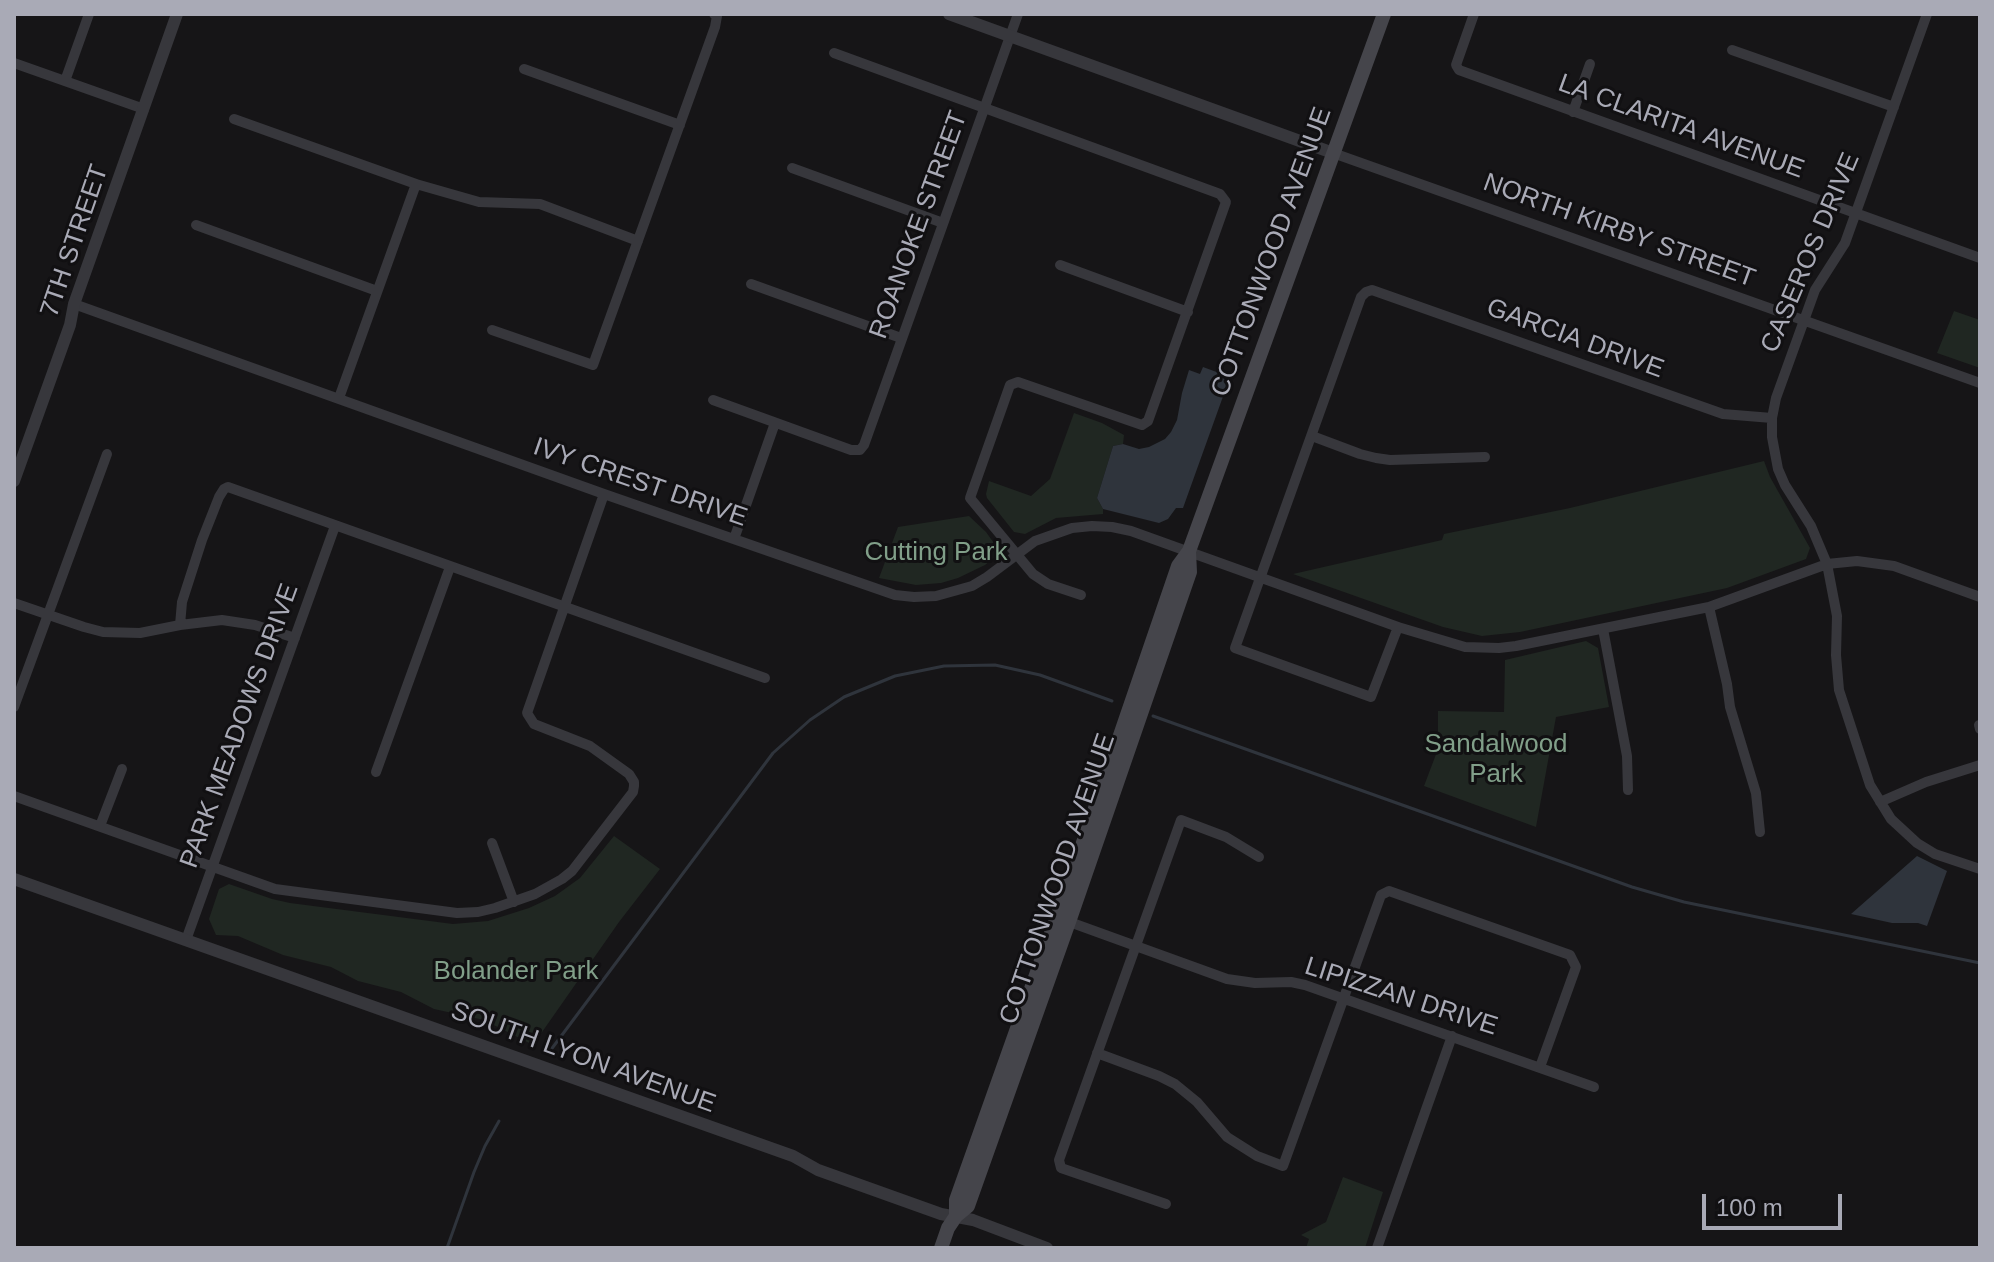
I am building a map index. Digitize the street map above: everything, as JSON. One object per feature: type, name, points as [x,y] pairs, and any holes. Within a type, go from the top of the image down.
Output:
[{"type":"main road","name":"COTTONWOOD AVENUE","points":[[941,1248],[956,1216],[956,1200],[1063,920],[1190,572],[1189,551],[1384,14]]},
{"type":"street","points":[[65,81],[89,14]]},
{"type":"street","name":"7TH STREET","points":[[14,481],[177,14]]},
{"type":"street","points":[[492,330],[593,365],[715,27],[717,16],[714,14]]},
{"type":"street","points":[[949,14],[1333,153]]},
{"type":"street","name":"ROANOKE STREET","points":[[775,423],[851,450],[860,450],[864,445],[1018,14]]},
{"type":"street","name":"LA CLARITA AVENUE","points":[[1474,14],[1456,65],[1459,70],[1980,258]]},
{"type":"street","name":"CASEROS DRIVE","points":[[1927,14],[1845,243],[1815,290],[1804,320],[1776,398],[1772,437],[1778,469],[1791,498],[1815,534],[1827,564],[1837,616],[1839,690],[1870,785],[1891,819],[1917,843],[1935,854],[1980,869]]},
{"type":"street","points":[[1732,50],[1894,107]]},
{"type":"street","points":[[834,53],[1220,194],[1226,202],[1148,421],[1142,425],[1018,382],[1010,385],[970,498],[1040,579],[1081,595]]},
{"type":"street","points":[[14,63],[144,109]]},
{"type":"street","points":[[1573,112],[1590,64]]},
{"type":"street","points":[[524,69],[680,125]]},
{"type":"street","points":[[234,119],[416,184],[479,202],[540,204],[638,241]]},
{"type":"street","name":"NORTH KIRBY STREET","points":[[1333,153],[1980,383]]},
{"type":"street","points":[[792,168],[943,223]]},
{"type":"street","points":[[339,398],[416,184]]},
{"type":"street","points":[[196,225],[377,291]]},
{"type":"street","points":[[1060,265],[1188,312]]},
{"type":"street","points":[[751,284],[901,338]]},
{"type":"street","name":"GARCIA DRIVE","points":[[1312,436],[1361,297],[1372,290],[1715,411],[1772,418]]},
{"type":"street","name":"IVY CREST DRIVE","points":[[74,304],[895,595],[936,596],[972,586],[1035,541],[1072,528],[1092,526],[1131,531],[1445,643],[1482,649],[1516,646],[1709,607],[1827,564],[1857,561],[1894,566],[1980,597]]},
{"type":"street","points":[[713,400],[775,423],[734,539]]},
{"type":"street","points":[[1398,627],[1371,697],[1235,648],[1312,436],[1360,454],[1390,460],[1485,457]]},
{"type":"street","points":[[14,707],[107,454]]},
{"type":"street","points":[[180,625],[182,602],[202,540],[219,497],[224,489],[232,488],[765,678]]},
{"type":"street","points":[[14,796],[275,889],[457,913],[478,912],[535,894],[572,871],[633,792],[634,782],[629,774],[590,746],[534,724],[528,717],[528,707],[604,494]]},
{"type":"street","name":"PARK MEADOWS DRIVE","points":[[186,940],[335,526]]},
{"type":"street","points":[[376,772],[450,567]]},
{"type":"street","points":[[14,603],[84,627],[120,633],[140,633],[222,620],[241,622],[295,638]]},
{"type":"street","points":[[1709,607],[1730,707],[1756,793],[1760,832]]},
{"type":"street","points":[[1603,629],[1627,756],[1628,790]]},
{"type":"street","points":[[1880,802],[1926,782],[1980,765]]},
{"type":"street","points":[[100,826],[122,769]]},
{"type":"street","points":[[1166,1204],[1061,1168],[1059,1160],[1181,820],[1226,837],[1259,857]]},
{"type":"street","points":[[492,843],[514,902]]},
{"type":"street","name":"SOUTH LYON AVENUE","points":[[14,879],[793,1156],[831,1175],[1047,1248]]},
{"type":"street","points":[[1097,1053],[1175,1084],[1197,1102],[1227,1137],[1257,1156],[1283,1166],[1381,895],[1389,891],[1570,955],[1576,967],[1540,1067]]},
{"type":"street","name":"LIPIZZAN DRIVE","points":[[1063,920],[1227,979],[1255,983],[1291,982],[1344,997],[1594,1087]]},
{"type":"street","points":[[1377,1248],[1452,1036]]},
{"type":"green space","points":[[1954,311],[1980,320],[1980,368],[1937,353]]},
{"type":"green space","name":"Cutting Park","points":[[1074,413],[1124,435],[1123,444],[1113,446],[1097,498],[1103,514],[1056,518],[1025,534],[1014,532],[987,498],[989,481],[1031,496],[1050,479]]},
{"type":"green space","points":[[1764,461],[1810,548],[1806,559],[1727,588],[1520,632],[1482,636],[1443,627],[1293,574],[1442,540],[1444,534],[1570,508]]},
{"type":"green space","name":"Cutting Park","points":[[969,516],[996,546],[995,557],[985,565],[941,583],[916,585],[879,578],[898,527]]},
{"type":"green space","name":"Sandalwood Park","points":[[1586,641],[1598,648],[1609,707],[1556,717],[1536,827],[1424,786],[1438,749],[1438,711],[1504,712],[1505,660]]},
{"type":"green space","name":"Bolander Park","points":[[614,836],[660,869],[533,1045],[484,1020],[434,1009],[401,992],[358,981],[331,967],[283,955],[238,936],[216,935],[209,919],[219,889],[229,884],[290,903],[453,924],[488,921],[555,896],[580,878]]},
{"type":"green space","points":[[1343,1177],[1383,1192],[1365,1248],[1306,1248],[1309,1239],[1301,1235],[1326,1222]]},
{"type":"shaded area","points":[[1203,367],[1230,377],[1183,508],[1176,508],[1168,519],[1159,523],[1103,509],[1097,498],[1113,446],[1123,444],[1139,449],[1165,439],[1177,420],[1189,370],[1200,374]]},
{"type":"shaded area","points":[[1917,856],[1947,871],[1927,926],[1892,923],[1851,914]]},
{"type":"waterway","points":[[550,1051],[773,753],[810,720],[844,697],[895,676],[944,666],[995,665],[1040,675],[1112,701]]},
{"type":"waterway","points":[[1153,716],[1632,887],[1684,902],[1980,963]]},
{"type":"waterway","points":[[447,1248],[474,1172],[499,1121]]}]
